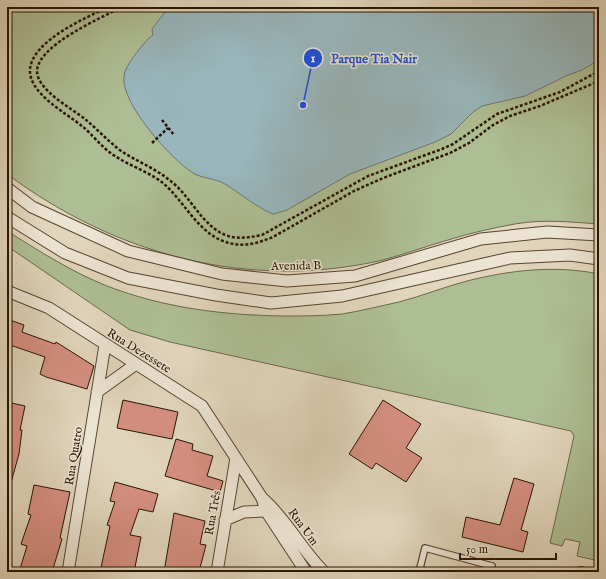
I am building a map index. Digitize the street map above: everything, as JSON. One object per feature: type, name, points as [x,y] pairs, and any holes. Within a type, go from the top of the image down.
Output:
[{"type":"street","name":"Avenida B","points":[[7,188],[32,207],[128,251],[222,274],[287,281],[355,276],[481,238],[547,232],[599,235]]},
{"type":"street","points":[[7,217],[65,254],[128,278],[216,295],[271,303],[342,296],[510,258],[570,255],[599,259]]},
{"type":"street","name":"Rua Dezessete","points":[[7,291],[49,308],[202,406],[236,458]]},
{"type":"street","name":"Rua Quatro","points":[[68,572],[105,345]]},
{"type":"street","points":[[97,392],[136,364]]},
{"type":"street","name":"Rua Um","points":[[236,458],[270,509],[310,558],[324,572]]},
{"type":"street","name":"Rua Três","points":[[217,572],[236,458]]},
{"type":"street","points":[[225,520],[244,512],[270,509]]},
{"type":"street","name":"Rua Um","points":[[270,509],[306,572]]},
{"type":"lane","points":[[419,572],[425,548],[492,566],[490,572]]},
{"type":"lane","points":[[572,572],[582,570],[586,572]]},
{"type":"path","points":[[108,7],[72,25],[44,46],[31,64],[30,73],[34,82],[40,92],[52,104],[82,126],[114,155],[162,182],[199,224],[212,236],[224,242],[242,245],[258,243],[273,237],[354,191],[383,178],[450,153],[469,143],[493,125],[510,116],[540,106],[599,81]]},
{"type":"path","points":[[122,7],[70,34],[56,44],[40,63],[38,76],[50,93],[86,120],[112,144],[172,182],[212,227],[220,232],[237,238],[249,238],[262,235],[368,176],[442,149],[453,144],[497,114],[560,92],[599,71]]},
{"type":"path","points":[[162,120],[174,135]]},
{"type":"path","points":[[152,143],[168,128]]},
{"type":"green space","points":[[7,7],[599,7],[599,224],[546,221],[526,222],[465,235],[383,260],[333,269],[283,271],[234,268],[186,259],[139,245],[93,226],[49,202],[7,174]]},
{"type":"green space","points":[[7,231],[68,268],[128,294],[194,309],[238,314],[320,316],[342,314],[399,302],[467,281],[500,274],[550,269],[583,271],[599,274],[599,561],[577,556],[580,542],[565,539],[562,546],[550,543],[574,436],[571,431],[170,342],[130,330],[7,246]]},
{"type":"water","points":[[169,7],[599,7],[599,60],[582,70],[568,75],[525,96],[482,106],[473,112],[451,134],[435,142],[350,174],[287,210],[274,214],[257,206],[225,184],[197,175],[184,166],[149,130],[130,101],[125,87],[124,76],[127,67],[134,56],[153,35],[152,29]]},
{"type":"building","points":[[7,319],[24,325],[22,332],[55,344],[56,342],[94,366],[87,389],[40,374],[45,357],[7,344]]},
{"type":"building","points":[[123,400],[178,412],[172,439],[117,428]]},
{"type":"building","points":[[383,400],[421,424],[406,448],[422,458],[406,482],[376,463],[372,469],[349,454]]},
{"type":"building","points":[[7,402],[25,406],[20,430],[22,430],[19,454],[10,486],[7,485]]},
{"type":"building","points":[[176,439],[193,444],[192,450],[213,456],[207,476],[223,481],[220,492],[165,476]]},
{"type":"building","points":[[514,478],[534,484],[521,530],[528,532],[523,552],[462,537],[466,517],[500,525]]},
{"type":"building","points":[[115,482],[158,494],[153,512],[139,509],[130,535],[141,537],[134,572],[100,572],[110,526],[107,525],[115,502],[110,501]]},
{"type":"building","points":[[34,485],[70,492],[60,538],[62,539],[52,572],[30,572],[20,569],[27,546],[21,544],[31,515],[28,514]]},
{"type":"building","points":[[174,513],[205,521],[200,544],[206,545],[199,572],[164,572]]},
{"type":"place","name":"Parque Tia Nair","points":[[303,105]]}]
